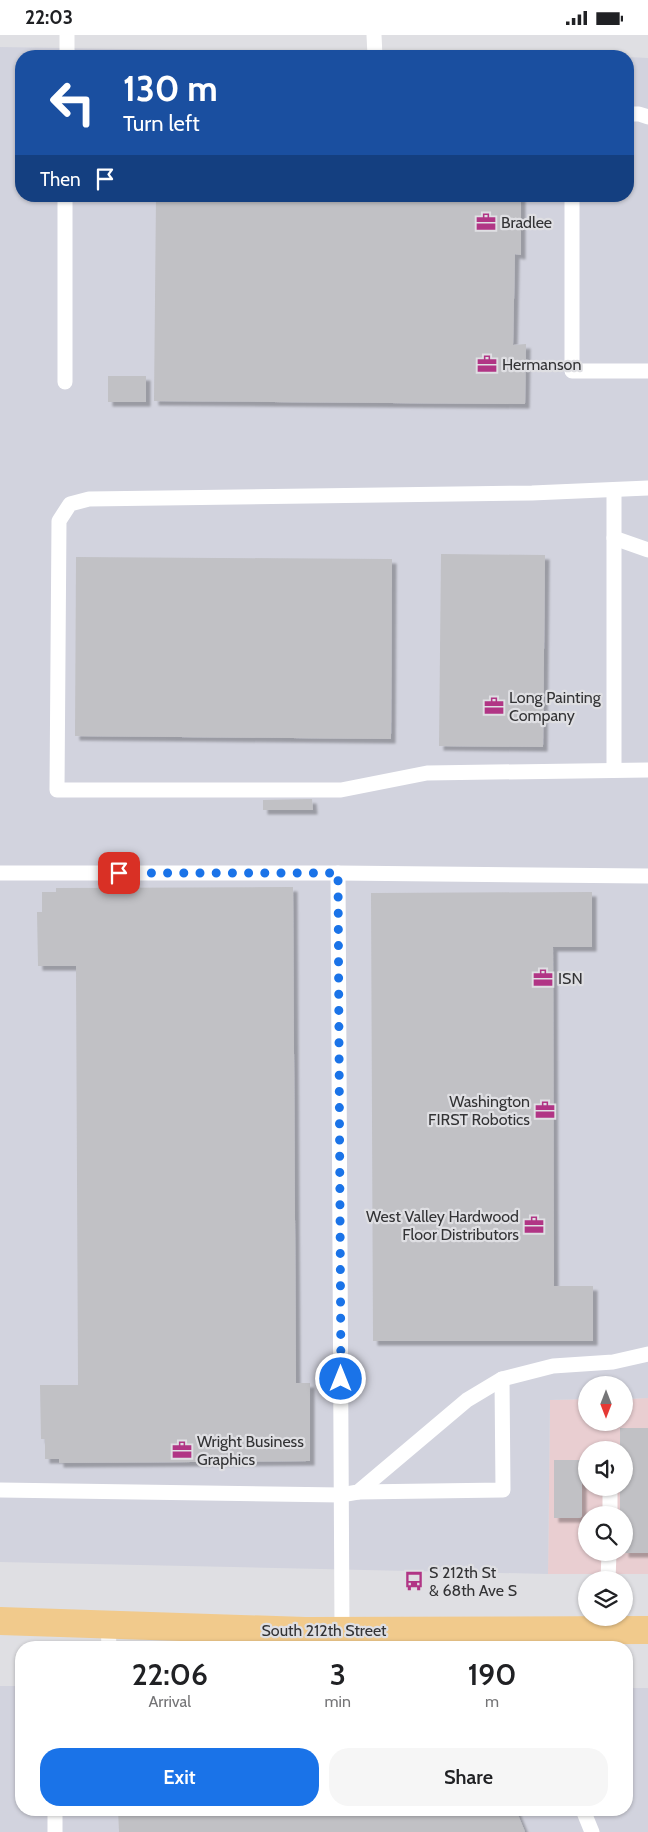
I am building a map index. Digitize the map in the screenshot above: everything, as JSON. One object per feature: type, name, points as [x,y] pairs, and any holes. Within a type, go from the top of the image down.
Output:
[{"type":"main road","name":"South 212th Street","points":[[0,1621],[108,1636],[578,1625]]},
{"type":"main road","name":"South 212th Street","points":[[620,1626],[648,1630]]},
{"type":"lane","points":[[67,35],[67,50]]},
{"type":"lane","points":[[374,35],[374,50]]},
{"type":"lane","points":[[634,114],[648,117]]},
{"type":"lane","points":[[65,202],[65,382]]},
{"type":"lane","points":[[572,202],[572,371],[648,371]]},
{"type":"lane","points":[[648,488],[512,493],[89,499],[70,504],[59,521],[57,790],[341,790],[427,773],[648,770]]},
{"type":"lane","points":[[614,490],[614,770]]},
{"type":"lane","points":[[614,538],[648,551]]},
{"type":"lane","points":[[0,873],[338,873],[648,876]]},
{"type":"lane","points":[[338,873],[342,1630]]},
{"type":"lane","points":[[358,1491],[467,1400],[502,1379],[553,1366],[613,1361],[648,1354]]},
{"type":"lane","points":[[0,1490],[341,1495],[358,1491],[503,1490],[502,1379]]},
{"type":"lane","points":[[55,1816],[55,1832]]},
{"type":"lane","points":[[585,1816],[592,1832]]},
{"type":"shaded area","points":[[0,47],[185,50],[15,50],[15,202],[634,202],[634,57],[648,58],[648,1398],[633,1399],[633,1376],[578,1376],[578,1399],[550,1400],[548,1574],[0,1562]]},
{"type":"shaded area","points":[[648,1398],[648,1574],[633,1574],[633,1571],[578,1571],[578,1574],[548,1574],[550,1400],[578,1399],[578,1431],[633,1431],[633,1399]]},
{"type":"shaded area","points":[[0,1686],[15,1686],[15,1816],[633,1816],[633,1688],[648,1688],[648,1832],[0,1832]]},
{"type":"building","points":[[156,202],[521,202],[521,255],[515,254],[513,345],[526,344],[525,404],[154,401]]},
{"type":"building","points":[[108,376],[146,376],[146,402],[108,402]]},
{"type":"building","points":[[441,554],[545,555],[543,747],[439,746]]},
{"type":"building","points":[[76,557],[392,559],[391,739],[75,736]]},
{"type":"building","points":[[312,799],[313,810],[263,810],[263,800]]},
{"type":"building","points":[[293,887],[296,1383],[310,1383],[310,1461],[59,1463],[59,1459],[45,1459],[45,1439],[41,1439],[40,1385],[78,1385],[76,966],[38,966],[37,912],[42,912],[42,892],[56,892],[56,888]]},
{"type":"building","points":[[592,892],[592,947],[553,947],[554,1286],[593,1286],[593,1341],[373,1341],[371,893]]},
{"type":"building","points":[[633,1428],[648,1428],[648,1553],[633,1553],[633,1506],[620,1506],[620,1496],[633,1496],[633,1441],[620,1441],[620,1431],[633,1431]]},
{"type":"building","points":[[554,1460],[578,1460],[578,1496],[582,1496],[582,1506],[578,1506],[578,1518],[554,1518]]},
{"type":"building","points":[[118,1816],[518,1816],[525,1832],[119,1832]]},
{"type":"place","name":"Bradlee","points":[[486,222]]},
{"type":"place","name":"Hermanson","points":[[487,364]]},
{"type":"place","name":"Long Painting Company","points":[[494,706]]},
{"type":"place","name":"ISN","points":[[543,978]]},
{"type":"place","name":"Washington FIRST Robotics","points":[[545,1110]]},
{"type":"place","name":"West Valley Hardwood Floor Distributors","points":[[534,1225]]},
{"type":"place","name":"Wright Business Graphics","points":[[182,1450]]},
{"type":"place","name":"S 212th St & 68th Ave S","points":[[414,1581]]},
{"type":"route","points":[[119,873],[338,873],[341,1379]]}]
